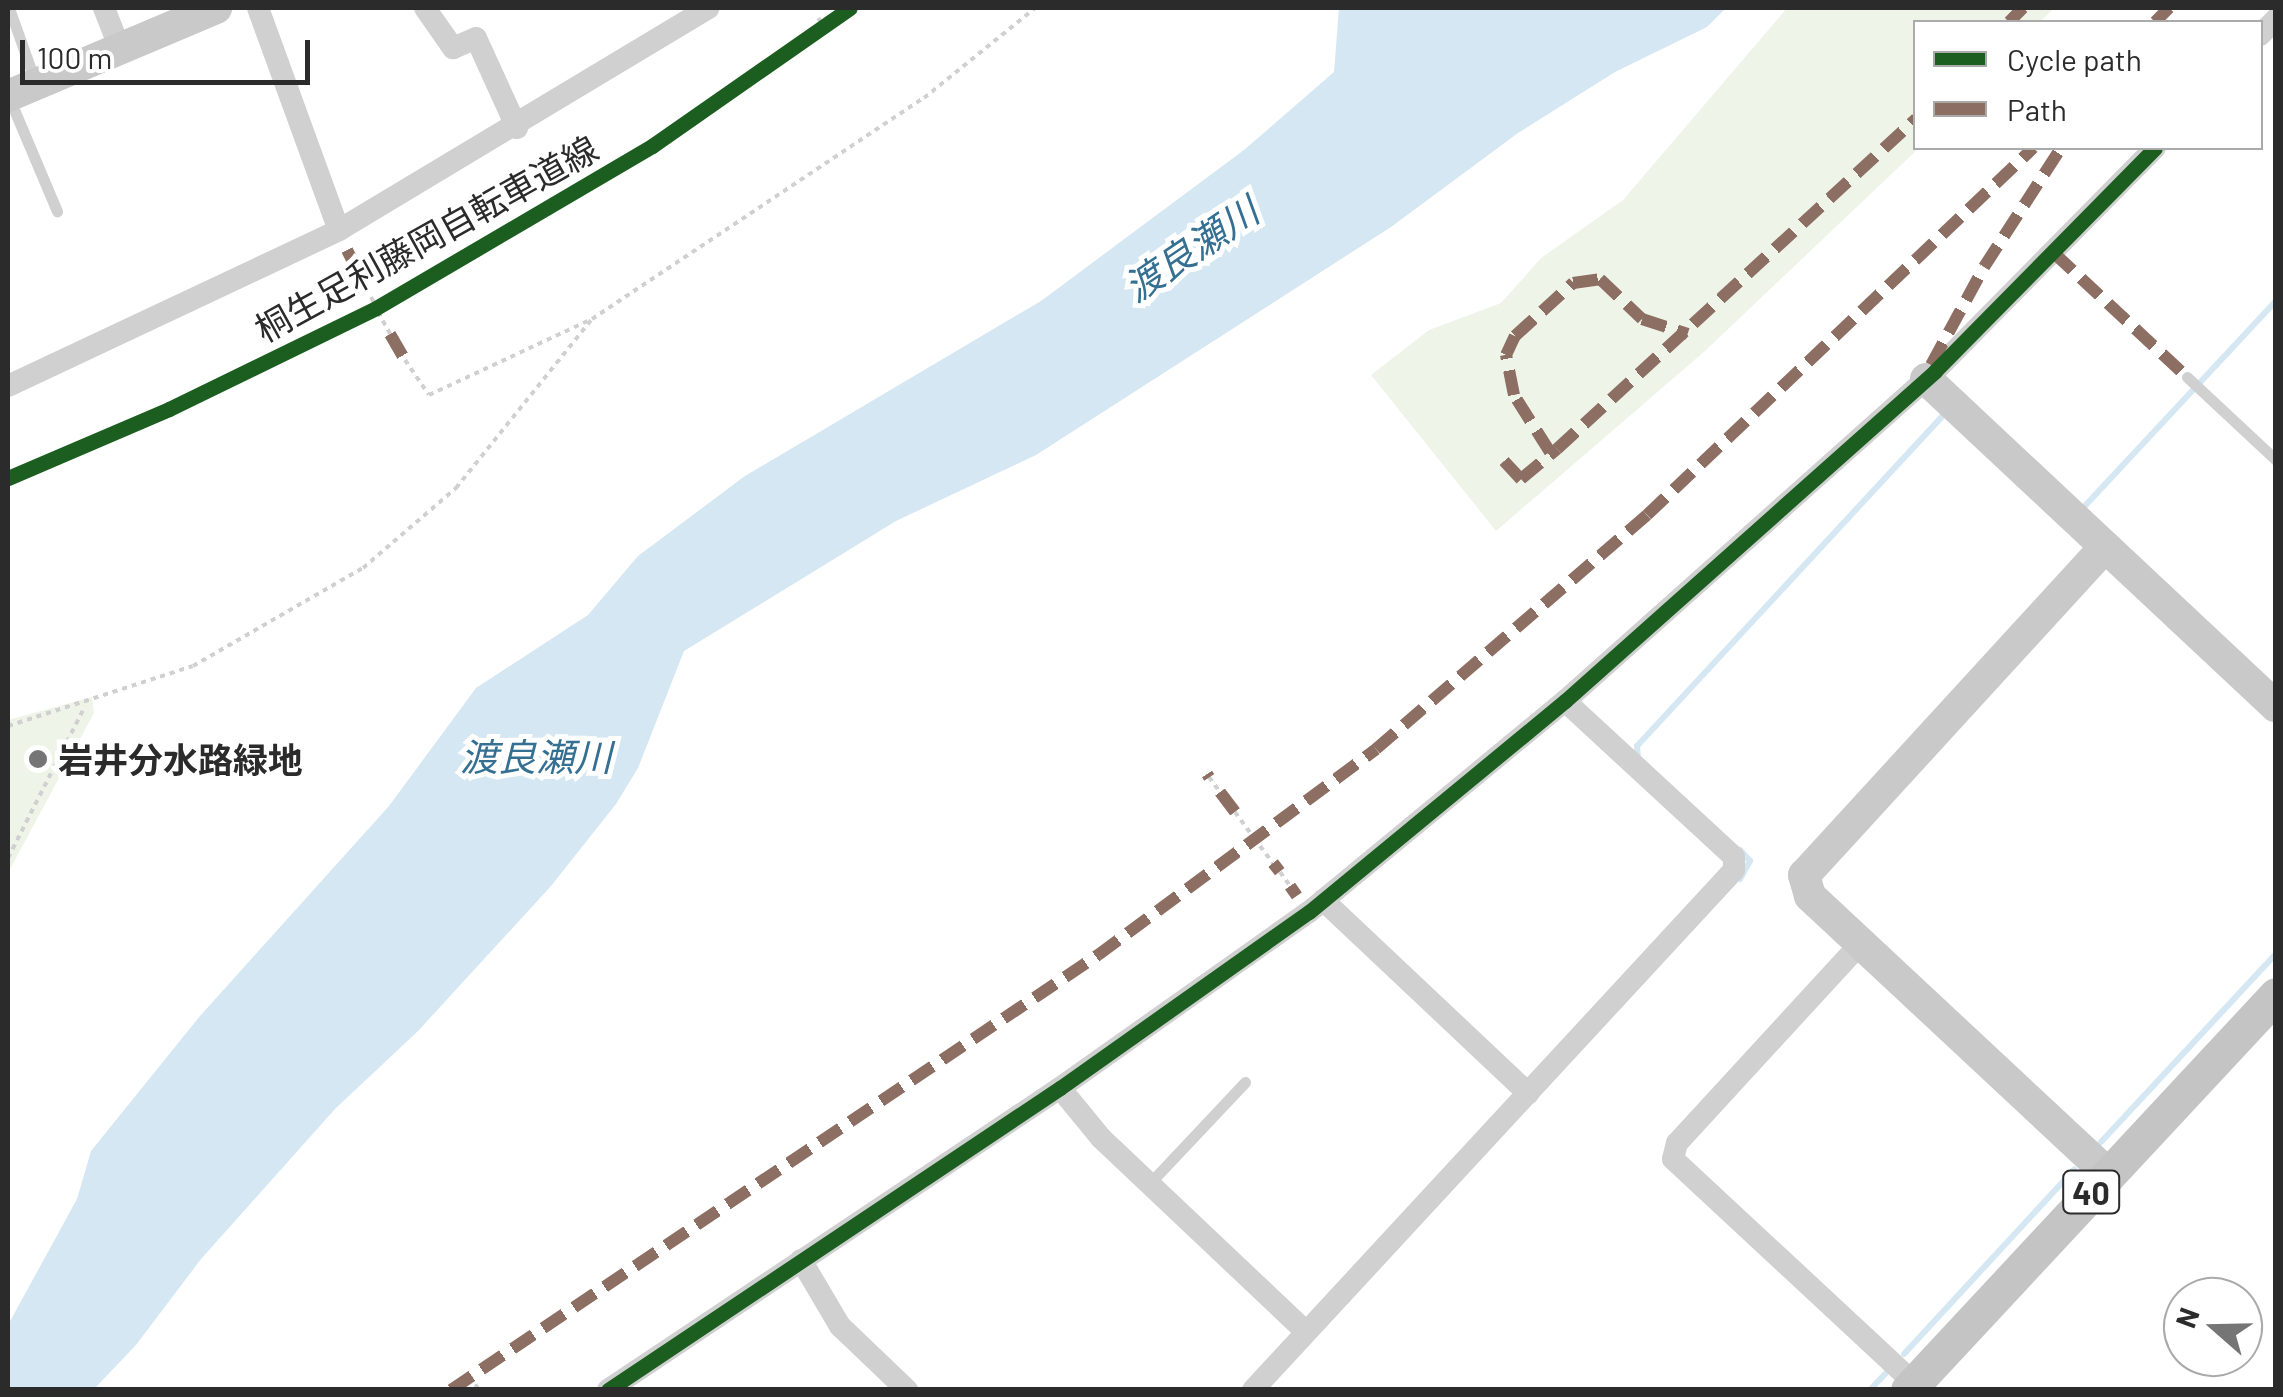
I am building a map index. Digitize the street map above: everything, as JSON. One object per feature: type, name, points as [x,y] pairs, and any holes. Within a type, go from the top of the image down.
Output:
[{"type":"main road","name":"40","points":[[1911,1386],[2276,994]]},
{"type":"street","points":[[104,8],[120,48]]},
{"type":"street","points":[[17,92],[216,8]]},
{"type":"street","points":[[258,8],[339,230]]},
{"type":"street","points":[[426,8],[452,48],[476,38],[517,128]]},
{"type":"street","points":[[8,386],[339,230],[517,128],[710,8]]},
{"type":"street","points":[[608,1390],[1060,1088],[1323,900],[1565,700],[1926,379],[2153,150]]},
{"type":"street","points":[[1926,379],[2276,706]]},
{"type":"street","points":[[2104,548],[1804,875],[1810,896],[2108,1174]]},
{"type":"street","points":[[1253,1390],[1734,870],[1734,857],[1565,700]]},
{"type":"street","points":[[1323,900],[1528,1093]]},
{"type":"street","points":[[1861,943],[1676,1143],[1673,1159],[1911,1386]]},
{"type":"street","points":[[1060,1088],[1149,1184],[1306,1332]]},
{"type":"street","points":[[801,1260],[840,1326],[908,1390]]},
{"type":"lane","points":[[9,8],[17,92],[57,211]]},
{"type":"lane","points":[[2187,377],[2276,460]]},
{"type":"lane","points":[[1149,1184],[1245,1082]]},
{"type":"path","points":[[405,360],[428,395],[592,319],[924,98],[1035,8]]},
{"type":"path","points":[[810,39],[826,20]]},
{"type":"path","points":[[356,268],[365,286]]},
{"type":"path","points":[[378,312],[390,334]]},
{"type":"path","points":[[8,726],[85,706],[229,648],[363,568],[456,488],[592,319]]},
{"type":"path","points":[[8,858],[85,706]]},
{"type":"path","points":[[1209,778],[1220,792]]},
{"type":"path","points":[[1235,812],[1250,832]]},
{"type":"path","points":[[1260,846],[1273,864]]},
{"type":"path","points":[[1280,872],[1290,886]]},
{"type":"path","points":[[470,1376],[478,1390]]},
{"type":"shaded area","points":[[1787,8],[2054,8],[2042,20],[1913,20],[1913,150],[1917,150],[1705,351],[1496,531],[1371,375],[1429,330],[1501,303],[1541,258],[1623,200]]},
{"type":"shaded area","name":"岩井分水路緑地","points":[[92,697],[94,713],[8,873],[8,720]]},
{"type":"water","name":"渡良瀬川","points":[[1339,8],[1726,8],[1707,27],[1615,72],[1518,133],[1391,227],[1036,455],[896,521],[684,651],[638,768],[616,804],[551,886],[418,1031],[335,1109],[201,1259],[136,1345],[94,1389],[8,1389],[8,1325],[77,1199],[91,1151],[200,1016],[389,806],[476,688],[588,615],[638,556],[745,476],[1041,301],[1244,150],[1334,72]]},
{"type":"waterway","points":[[2082,509],[2276,301]]},
{"type":"waterway","points":[[1638,758],[1637,746],[1944,414]]},
{"type":"waterway","points":[[1740,850],[1750,861],[1740,879]]},
{"type":"waterway","points":[[2101,1142],[2276,954]]},
{"type":"waterway","points":[[1904,1354],[2074,1170]]},
{"type":"waterway","points":[[1870,1390],[1886,1373]]},
{"type":"marked path","points":[[2011,20],[2023,8]]},
{"type":"marked path","points":[[2157,20],[2169,8]]},
{"type":"marked path","points":[[1504,461],[1521,479],[1913,122]]},
{"type":"marked path","points":[[451,1390],[1098,955],[1376,749],[1647,515],[2031,150]]},
{"type":"marked path","points":[[1931,365],[1984,267],[2060,150]]},
{"type":"marked path","points":[[347,250],[356,268]]},
{"type":"marked path","points":[[2054,253],[2187,377]]},
{"type":"marked path","points":[[1550,452],[1514,395],[1506,355],[1515,336],[1573,283],[1600,279],[1642,319],[1688,334]]},
{"type":"marked path","points":[[390,334],[405,360]]},
{"type":"marked path","points":[[1220,792],[1235,812]]},
{"type":"marked path","points":[[1273,863],[1280,872]]},
{"type":"marked path","points":[[1290,886],[1297,896]]},
{"type":"cycle path","name":"桐生足利藤岡自転車道線","points":[[8,478],[169,409],[376,308],[652,146],[850,8]]},
{"type":"cycle path","points":[[608,1390],[1060,1088],[1309,912],[1565,701],[1935,371],[2153,150]]},
{"type":"place","name":"岩井分水路緑地","points":[[38,759]]}]
